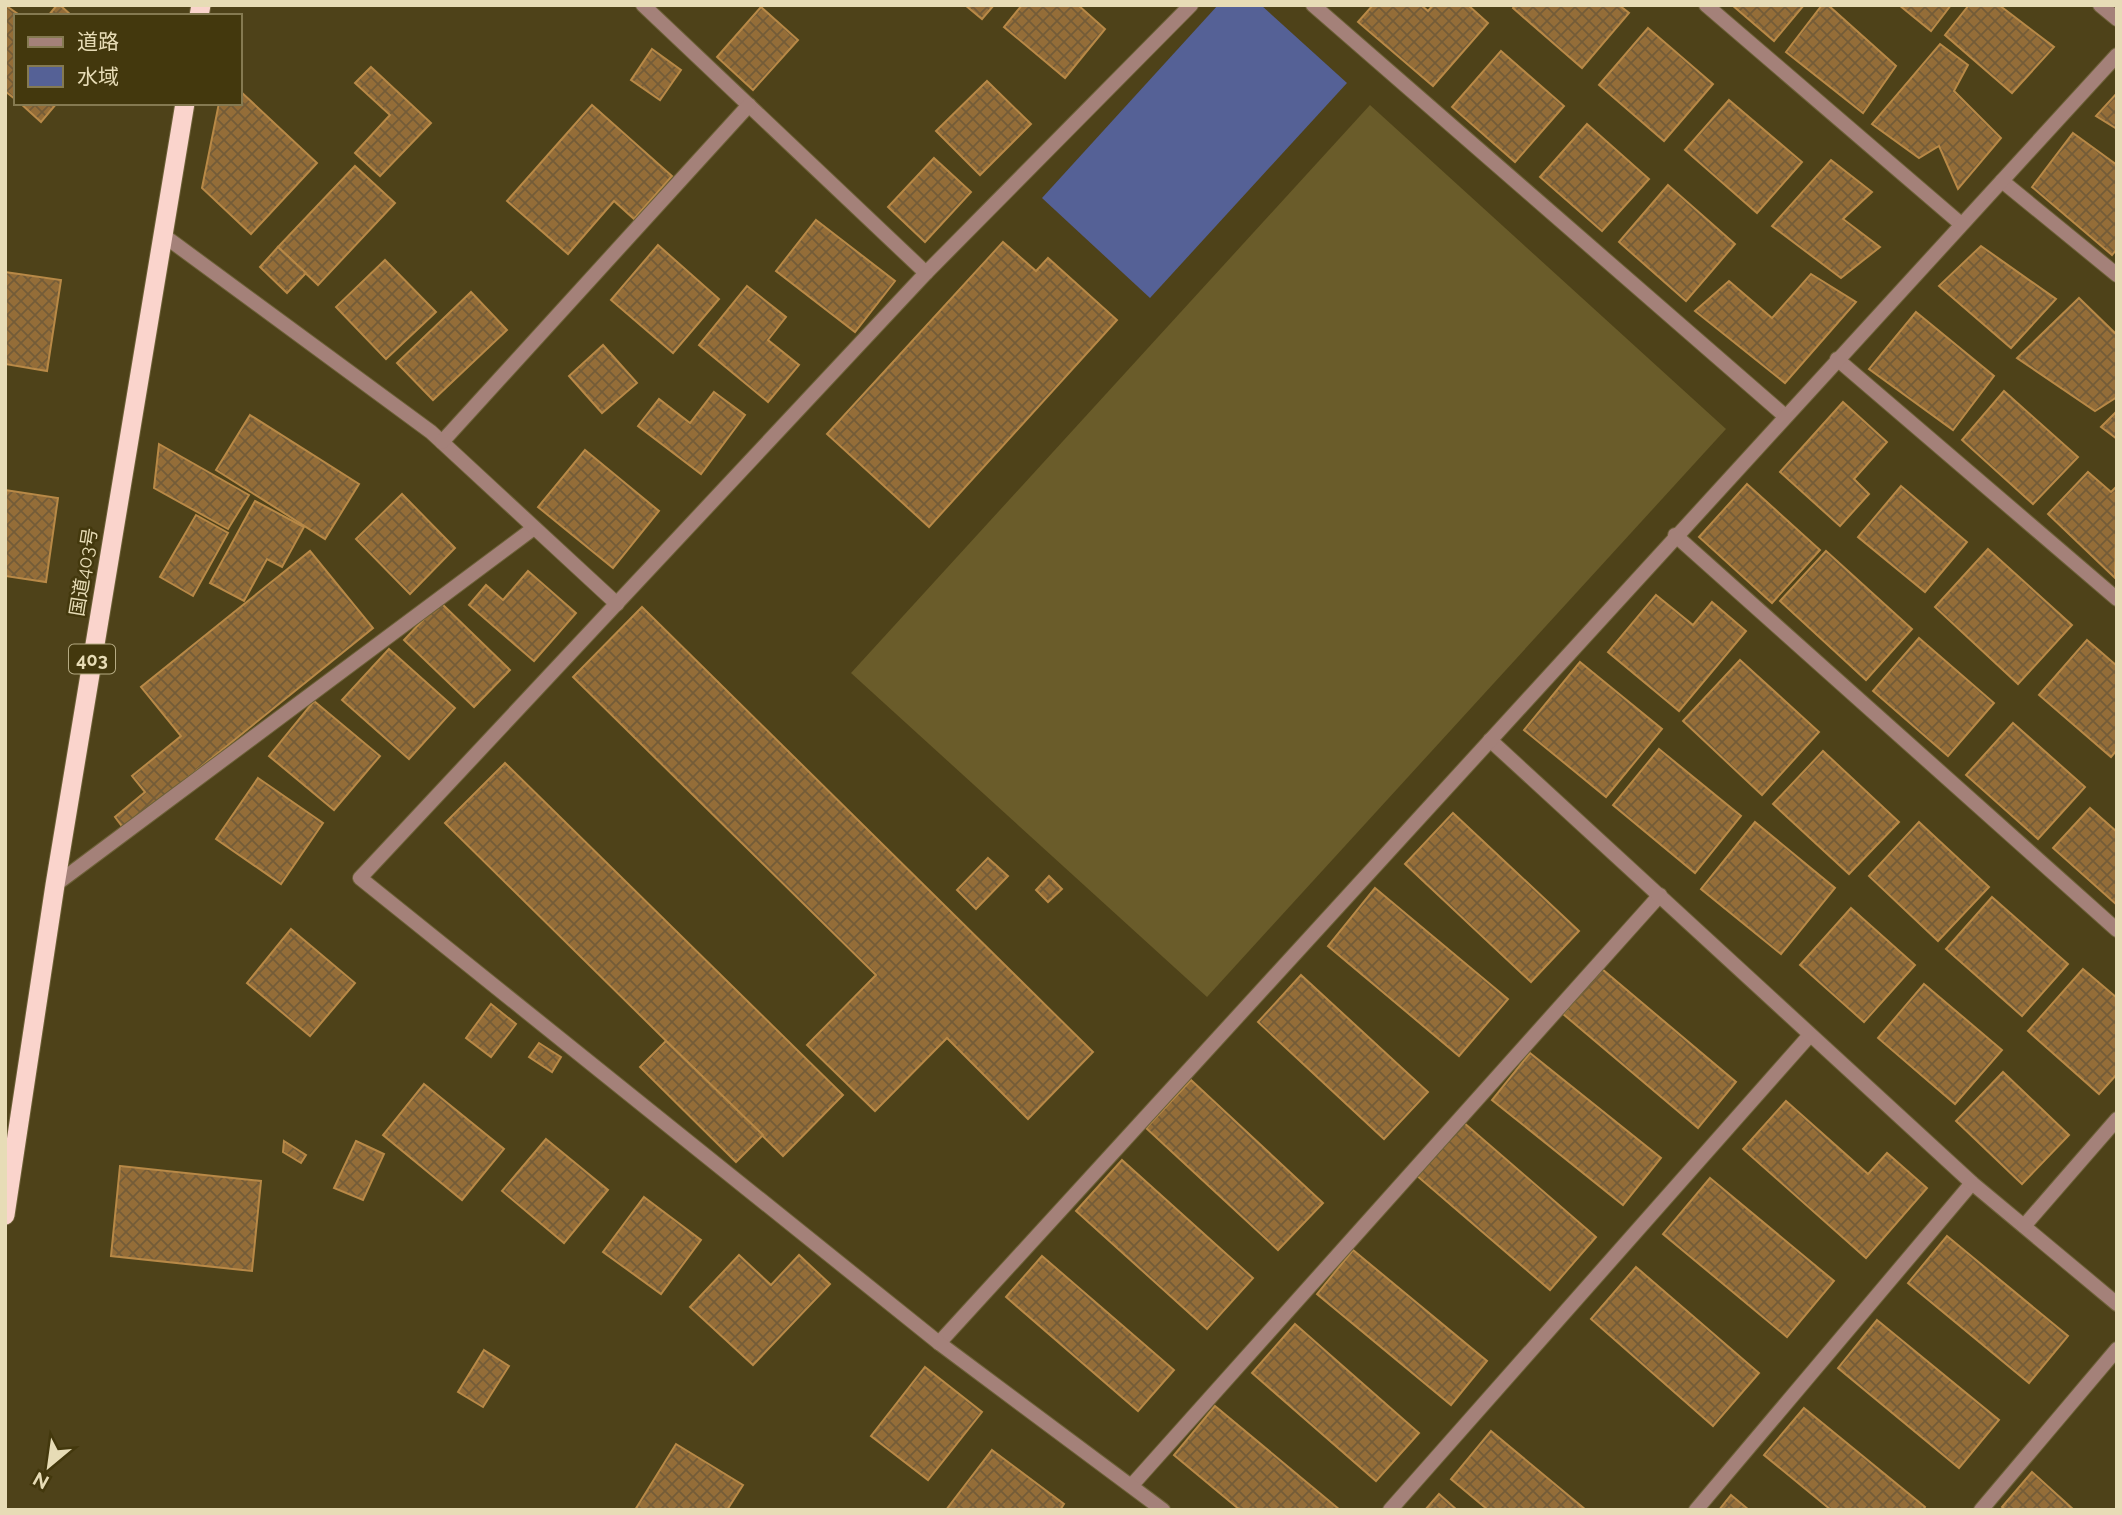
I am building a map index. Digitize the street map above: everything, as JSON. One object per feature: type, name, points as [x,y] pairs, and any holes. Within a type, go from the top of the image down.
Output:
[{"type":"highway","name":"国道403号","points":[[5,1215],[55,885],[184,105]]},
{"type":"street","points":[[643,5],[926,273]]},
{"type":"street","points":[[1163,1510],[939,1343],[360,878],[926,273],[1191,5]]},
{"type":"street","points":[[1313,5],[1784,416]]},
{"type":"street","points":[[1706,5],[1961,224]]},
{"type":"street","points":[[2100,5],[2117,19]]},
{"type":"street","points":[[939,1343],[1675,535],[2117,55]]},
{"type":"street","points":[[442,442],[749,105]]},
{"type":"street","points":[[2001,181],[2117,275]]},
{"type":"street","points":[[163,235],[442,442],[617,604]]},
{"type":"street","points":[[1837,359],[2117,599]]},
{"type":"street","points":[[55,885],[534,528]]},
{"type":"street","points":[[1675,535],[2117,930]]},
{"type":"street","points":[[1490,740],[1972,1183],[2117,1304]]},
{"type":"street","points":[[1132,1485],[1660,895]]},
{"type":"street","points":[[1390,1510],[1810,1035]]},
{"type":"street","points":[[2024,1226],[2117,1119]]},
{"type":"street","points":[[1696,1510],[1972,1183]]},
{"type":"street","points":[[1981,1510],[2117,1349]]},
{"type":"shaded area","points":[[1370,105],[1726,429],[1207,997],[851,673]]},
{"type":"water","points":[[1218,5],[1261,5],[1347,83],[1150,298],[1042,198]]},
{"type":"building","points":[[5,5],[18,14],[14,14],[14,98],[5,91]]},
{"type":"building","points":[[60,5],[70,14],[50,14]]},
{"type":"building","points":[[965,5],[994,5],[982,19]]},
{"type":"building","points":[[1022,5],[1078,5],[1105,29],[1065,78],[1004,27]]},
{"type":"building","points":[[1373,5],[1421,5],[1428,11],[1433,5],[1468,5],[1488,23],[1433,86],[1358,22]]},
{"type":"building","points":[[1515,5],[1619,5],[1629,13],[1582,68],[1513,8]]},
{"type":"building","points":[[1732,5],[1804,5],[1774,41]]},
{"type":"building","points":[[1822,5],[1828,5],[1896,66],[1863,113],[1786,52]]},
{"type":"building","points":[[1899,5],[1951,5],[1931,31]]},
{"type":"building","points":[[1969,5],[1999,5],[2054,47],[2012,93],[1945,35]]},
{"type":"building","points":[[761,7],[798,40],[753,90],[717,57]]},
{"type":"building","points":[[1648,28],[1713,84],[1664,141],[1599,85]]},
{"type":"building","points":[[1940,44],[1968,65],[1954,91],[2001,138],[1958,189],[1939,146],[1919,158],[1872,124]]},
{"type":"building","points":[[652,49],[681,70],[660,100],[631,80]]},
{"type":"building","points":[[1501,51],[1564,106],[1515,162],[1452,107]]},
{"type":"building","points":[[371,67],[431,123],[380,176],[355,153],[390,115],[355,83]]},
{"type":"building","points":[[987,81],[1031,124],[980,175],[936,131]]},
{"type":"building","points":[[242,93],[317,163],[251,234],[202,188],[219,105],[242,105]]},
{"type":"building","points":[[2117,93],[2117,129],[2096,116]]},
{"type":"building","points":[[1729,100],[1802,162],[1757,213],[1685,150]]},
{"type":"building","points":[[22,105],[55,105],[41,122]]},
{"type":"building","points":[[592,105],[672,176],[634,219],[614,201],[568,254],[507,201]]},
{"type":"building","points":[[1587,124],[1649,179],[1602,231],[1540,177]]},
{"type":"building","points":[[2073,133],[2117,165],[2117,249],[2112,255],[2032,187]]},
{"type":"building","points":[[934,158],[971,192],[925,242],[888,207]]},
{"type":"building","points":[[1831,160],[1872,192],[1843,219],[1880,247],[1841,278],[1772,226]]},
{"type":"building","points":[[355,166],[395,203],[318,285],[278,247]]},
{"type":"building","points":[[1668,185],[1735,244],[1686,301],[1619,242]]},
{"type":"building","points":[[816,220],[895,281],[855,332],[776,271]]},
{"type":"building","points":[[1003,242],[1036,271],[1048,258],[1117,320],[929,527],[827,434]]},
{"type":"building","points":[[658,245],[719,299],[673,353],[611,300]]},
{"type":"building","points":[[1981,246],[2056,299],[2011,348],[1939,286]]},
{"type":"building","points":[[278,247],[306,273],[287,293],[260,267]]},
{"type":"building","points":[[385,260],[436,312],[386,359],[336,307]]},
{"type":"building","points":[[5,272],[61,280],[47,371],[5,364]]},
{"type":"building","points":[[1811,274],[1856,302],[1785,383],[1695,311],[1729,281],[1772,318]]},
{"type":"building","points":[[747,286],[786,317],[768,340],[799,365],[768,402],[699,345]]},
{"type":"building","points":[[471,292],[507,330],[433,400],[397,363]]},
{"type":"building","points":[[2079,298],[2117,335],[2117,397],[2095,411],[2017,358]]},
{"type":"building","points":[[1916,312],[1994,376],[1953,430],[1869,369]]},
{"type":"building","points":[[603,345],[637,383],[602,413],[569,376]]},
{"type":"building","points":[[2004,391],[2078,457],[2033,504],[1962,440]]},
{"type":"building","points":[[714,392],[745,415],[701,474],[638,426],[659,399],[690,423]]},
{"type":"building","points":[[1843,402],[1887,442],[1854,479],[1869,494],[1840,526],[1780,472]]},
{"type":"building","points":[[2117,411],[2117,439],[2101,427]]},
{"type":"building","points":[[250,415],[359,484],[325,539],[216,470]]},
{"type":"building","points":[[159,444],[249,495],[228,529],[154,488]]},
{"type":"building","points":[[585,450],[659,511],[613,568],[538,507]]},
{"type":"building","points":[[2088,472],[2111,492],[2117,486],[2115,578],[2048,514]]},
{"type":"building","points":[[1747,484],[1820,550],[1772,603],[1699,537]]},
{"type":"building","points":[[1901,486],[1967,542],[1925,592],[1858,537]]},
{"type":"building","points":[[5,490],[58,498],[46,582],[5,576]]},
{"type":"building","points":[[402,494],[455,548],[410,594],[356,539]]},
{"type":"building","points":[[255,501],[304,527],[282,567],[267,559],[244,601],[210,583]]},
{"type":"building","points":[[196,515],[228,533],[193,596],[160,577]]},
{"type":"building","points":[[1988,549],[2072,625],[2018,684],[1935,607]]},
{"type":"building","points":[[310,551],[373,628],[124,829],[115,817],[145,792],[132,776],[181,736],[141,687]]},
{"type":"building","points":[[1826,551],[1912,629],[1866,680],[1780,601]]},
{"type":"building","points":[[528,571],[576,613],[534,661],[469,605],[486,585],[503,600]]},
{"type":"building","points":[[1656,595],[1693,625],[1712,602],[1746,631],[1679,711],[1608,652]]},
{"type":"building","points":[[440,602],[510,670],[474,707],[404,640]]},
{"type":"building","points":[[642,607],[1093,1052],[1028,1119],[947,1038],[875,1111],[807,1045],[876,975],[573,677]]},
{"type":"building","points":[[1919,638],[1994,703],[1948,756],[1873,691]]},
{"type":"building","points":[[2087,640],[2117,666],[2117,750],[2111,757],[2039,695]]},
{"type":"building","points":[[389,649],[455,708],[409,759],[342,700]]},
{"type":"building","points":[[1740,660],[1819,732],[1762,795],[1683,721]]},
{"type":"building","points":[[1580,662],[1662,729],[1606,797],[1524,730]]},
{"type":"building","points":[[314,701],[380,756],[334,810],[269,756]]},
{"type":"building","points":[[2013,723],[2085,787],[2038,839],[1966,775]]},
{"type":"building","points":[[1659,749],[1741,816],[1695,873],[1613,805]]},
{"type":"building","points":[[1823,751],[1899,822],[1849,874],[1773,804]]},
{"type":"building","points":[[505,763],[843,1095],[783,1156],[445,823]]},
{"type":"building","points":[[258,778],[323,823],[281,884],[216,839]]},
{"type":"building","points":[[2090,808],[2117,832],[2117,905],[2053,848]]},
{"type":"building","points":[[1453,813],[1579,931],[1531,982],[1405,864]]},
{"type":"building","points":[[1755,822],[1835,888],[1781,954],[1701,889]]},
{"type":"building","points":[[1919,822],[1989,887],[1938,941],[1869,876]]},
{"type":"building","points":[[988,858],[1008,876],[976,909],[957,890]]},
{"type":"building","points":[[1049,876],[1062,889],[1048,902],[1036,890]]},
{"type":"building","points":[[1375,888],[1508,999],[1459,1056],[1328,946]]},
{"type":"building","points":[[1992,897],[2068,964],[2022,1016],[1946,949]]},
{"type":"building","points":[[1851,908],[1915,965],[1864,1022],[1800,965]]},
{"type":"building","points":[[291,929],[355,983],[310,1036],[247,983]]},
{"type":"building","points":[[1602,969],[1736,1082],[1698,1128],[1563,1014]]},
{"type":"building","points":[[2083,969],[2117,998],[2117,1074],[2099,1094],[2028,1031]]},
{"type":"building","points":[[1301,975],[1428,1092],[1384,1139],[1258,1022]]},
{"type":"building","points":[[1924,984],[2002,1050],[1955,1104],[1878,1038]]},
{"type":"building","points":[[491,1004],[516,1024],[491,1057],[466,1038]]},
{"type":"building","points":[[666,1041],[763,1135],[736,1162],[640,1067]]},
{"type":"building","points":[[539,1043],[561,1057],[552,1072],[529,1057]]},
{"type":"building","points":[[1530,1053],[1661,1158],[1623,1205],[1492,1100]]},
{"type":"building","points":[[2003,1072],[2069,1135],[2022,1184],[1956,1121]]},
{"type":"building","points":[[1191,1080],[1323,1203],[1278,1250],[1146,1128]]},
{"type":"building","points":[[424,1084],[504,1149],[462,1200],[383,1135]]},
{"type":"building","points":[[1786,1101],[1868,1174],[1887,1153],[1927,1188],[1866,1258],[1743,1149]]},
{"type":"building","points":[[1463,1122],[1596,1237],[1550,1290],[1416,1175]]},
{"type":"building","points":[[546,1139],[608,1190],[564,1243],[502,1191]]},
{"type":"building","points":[[284,1141],[306,1155],[301,1163],[283,1152]]},
{"type":"building","points":[[356,1141],[384,1154],[363,1200],[334,1188]]},
{"type":"building","points":[[1122,1160],[1253,1278],[1207,1329],[1076,1211]]},
{"type":"building","points":[[120,1166],[261,1181],[252,1271],[111,1256]]},
{"type":"building","points":[[1710,1178],[1834,1281],[1787,1337],[1663,1234]]},
{"type":"building","points":[[644,1197],[701,1240],[661,1294],[603,1252]]},
{"type":"building","points":[[1947,1236],[2068,1336],[2029,1383],[1908,1283]]},
{"type":"building","points":[[1353,1250],[1487,1361],[1451,1405],[1317,1294]]},
{"type":"building","points":[[739,1255],[771,1285],[799,1255],[830,1284],[753,1365],[690,1307]]},
{"type":"building","points":[[1042,1256],[1174,1370],[1138,1411],[1006,1297]]},
{"type":"building","points":[[1636,1267],[1759,1373],[1713,1426],[1591,1319]]},
{"type":"building","points":[[1877,1320],[1999,1420],[1959,1468],[1838,1368]]},
{"type":"building","points":[[1295,1324],[1419,1433],[1376,1481],[1252,1373]]},
{"type":"building","points":[[484,1350],[509,1366],[483,1407],[458,1392]]},
{"type":"building","points":[[925,1367],[982,1412],[928,1480],[871,1436]]},
{"type":"building","points":[[1215,1406],[1340,1510],[1240,1510],[1174,1455]]},
{"type":"building","points":[[1804,1408],[1925,1507],[1923,1510],[1831,1510],[1764,1455]]},
{"type":"building","points":[[1491,1431],[1586,1510],[1488,1510],[1451,1479]]},
{"type":"building","points":[[676,1444],[743,1485],[727,1510],[635,1510]]},
{"type":"building","points":[[992,1450],[1064,1504],[1060,1510],[946,1510]]},
{"type":"building","points":[[2032,1472],[2074,1510],[2005,1510],[2002,1507]]},
{"type":"building","points":[[1439,1494],[1457,1510],[1425,1510]]},
{"type":"building","points":[[1731,1495],[1749,1510],[1719,1510]]}]
